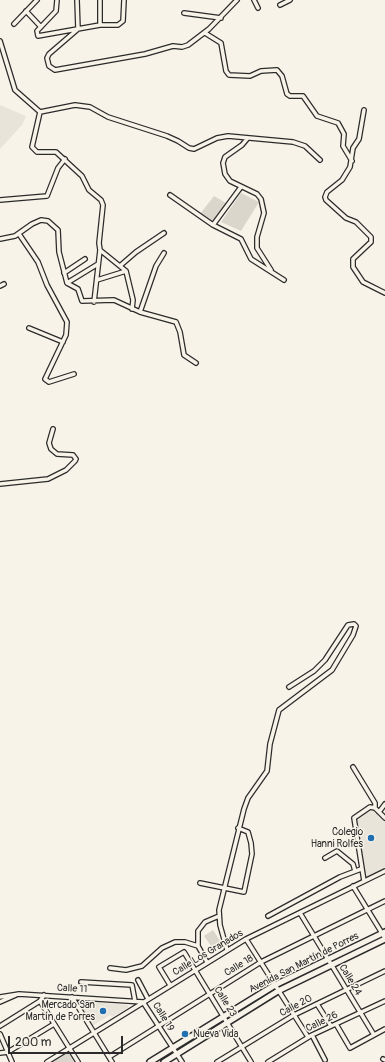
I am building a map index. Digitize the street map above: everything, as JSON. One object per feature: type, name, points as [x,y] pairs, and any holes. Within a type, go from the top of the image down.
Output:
[{"type":"main road","name":"Avenida San Martín de Porres","points":[[150,1062],[275,985],[330,962],[384,936]]},
{"type":"main road","name":"Avenida San Martín de Porres","points":[[164,1062],[278,991],[330,962]]},
{"type":"street","points":[[14,24],[37,0]]},
{"type":"street","points":[[57,0],[56,11],[37,31],[38,36],[100,25],[121,23],[123,21],[124,0]]},
{"type":"street","points":[[77,0],[78,30]]},
{"type":"street","points":[[100,0],[100,25]]},
{"type":"street","points":[[78,30],[49,54],[47,63],[52,69],[58,71],[145,54],[173,46],[182,47],[193,42],[205,33],[221,18],[236,0]]},
{"type":"street","points":[[254,0],[258,8]]},
{"type":"street","points":[[280,5],[290,0]]},
{"type":"street","points":[[26,11],[40,27]]},
{"type":"street","points":[[184,14],[221,18]]},
{"type":"street","points":[[205,33],[221,42],[226,71],[229,75],[250,76],[261,71],[277,70],[282,76],[287,94],[290,96],[303,96],[317,116],[338,123],[344,134],[343,146],[352,160]]},
{"type":"street","points":[[0,41],[15,90],[40,112]]},
{"type":"street","points":[[40,112],[75,105],[90,107],[108,117],[167,136],[189,148],[194,149],[217,138],[228,136],[247,139],[293,142],[306,146],[320,160]]},
{"type":"street","points":[[364,110],[359,139],[353,148],[352,160],[348,171],[338,184],[327,192],[325,198],[346,218],[357,223],[371,237],[371,242],[353,259],[353,266],[363,282],[385,293]]},
{"type":"street","points":[[40,112],[32,147],[37,152],[56,152],[65,159],[82,176],[89,190],[102,202],[99,243],[100,250],[94,302]]},
{"type":"street","points":[[247,139],[242,145],[225,157],[223,163],[225,174],[230,181],[257,194],[261,200],[264,213],[257,237],[257,248],[271,270]]},
{"type":"street","points":[[0,200],[47,196],[58,168],[65,159]]},
{"type":"street","points":[[213,225],[241,186]]},
{"type":"street","points":[[170,195],[213,225],[241,239],[251,258],[284,280]]},
{"type":"street","points":[[0,239],[19,234],[32,224],[41,220],[48,221],[53,224],[58,230],[59,252],[67,283],[78,289],[82,301],[94,302],[114,300],[140,312],[176,322],[180,332],[184,355],[196,363]]},
{"type":"street","points":[[121,265],[136,252],[164,233]]},
{"type":"street","points":[[19,234],[38,262],[47,285],[66,319],[67,330],[63,342],[45,379],[49,382],[74,374]]},
{"type":"street","points":[[100,250],[113,262],[121,265],[126,271],[133,300],[132,309]]},
{"type":"street","points":[[140,312],[156,266],[164,253]]},
{"type":"street","points":[[64,272],[85,259]]},
{"type":"street","points":[[67,283],[98,264]]},
{"type":"street","points":[[97,280],[126,271]]},
{"type":"street","points":[[29,328],[63,342]]},
{"type":"street","points":[[0,484],[48,479],[66,470],[75,462],[76,459],[73,455],[57,454],[51,449],[49,443],[54,429]]},
{"type":"street","points":[[227,950],[219,916],[238,828],[248,798],[267,771],[270,744],[279,710],[332,670],[353,635],[356,626],[354,624],[348,625],[325,660],[314,671],[289,687]]},
{"type":"street","points":[[353,768],[375,803],[375,808],[385,818]]},
{"type":"street","points":[[379,812],[385,804]]},
{"type":"street","points":[[364,881],[361,870],[354,818],[367,808],[375,808]]},
{"type":"street","points":[[200,883],[244,892],[252,854],[251,843],[248,832],[238,828]]},
{"type":"street","points":[[325,858],[337,851],[353,864],[355,871]]},
{"type":"street","points":[[268,916],[340,877],[361,870]]},
{"type":"street","name":"Calle Los Granados","points":[[47,1062],[148,998],[246,939],[385,871]]},
{"type":"street","points":[[353,886],[384,936]]},
{"type":"street","name":"Calle 18","points":[[108,1057],[261,962],[385,901]]},
{"type":"street","name":"Calle 24","points":[[300,913],[374,1035]]},
{"type":"street","points":[[207,962],[198,946],[197,938],[200,926],[205,922],[219,916]]},
{"type":"street","points":[[246,939],[308,1037]]},
{"type":"street","points":[[110,968],[126,970],[142,966],[162,948],[175,942],[185,942],[198,946]]},
{"type":"street","name":"Calle 23","points":[[170,985],[159,967],[184,952],[251,1062]]},
{"type":"street","name":"Calle 20","points":[[218,1062],[294,1015],[385,970]]},
{"type":"street","points":[[138,980],[148,998]]},
{"type":"street","points":[[81,982],[132,985],[135,1001]]},
{"type":"street","points":[[0,1002],[19,994]]},
{"type":"street","name":"Calle 11","points":[[0,996],[19,994],[143,1002]]},
{"type":"street","points":[[0,1026],[40,1001],[44,996]]},
{"type":"street","points":[[72,997],[112,1062]]},
{"type":"street","name":"Calle 26","points":[[268,1062],[308,1037],[385,1000]]},
{"type":"street","points":[[40,1001],[78,1062]]},
{"type":"street","name":"Calle 19","points":[[143,1002],[182,1062]]},
{"type":"street","points":[[317,1004],[330,1026]]},
{"type":"street","points":[[0,1053],[8,1052],[54,1024]]},
{"type":"street","points":[[336,1024],[350,1048],[385,1029]]},
{"type":"street","points":[[0,1034],[12,1062]]},
{"type":"street","points":[[312,1035],[325,1060]]},
{"type":"shaded area","points":[[0,105],[26,116],[22,125],[0,149]]},
{"type":"shaded area","points":[[241,193],[259,202],[241,231],[221,222]]},
{"type":"shaded area","points":[[214,196],[226,203],[213,221],[200,214]]},
{"type":"shaded area","name":"Colegio Hanni Rolfes","points":[[371,807],[385,821],[385,868],[364,878],[355,818]]},
{"type":"shaded area","points":[[213,930],[222,944],[214,950],[204,936]]},
{"type":"shaded area","points":[[379,938],[381,939],[332,961],[332,960]]},
{"type":"shaded area","points":[[326,963],[327,965],[279,987],[280,986]]},
{"type":"shaded area","points":[[273,989],[274,991],[229,1019],[228,1017]]},
{"type":"shaded area","name":"Mercado San Martín de Porres","points":[[85,1001],[128,1005],[129,1007],[112,1017],[110,1015],[92,1026],[82,1008]]},
{"type":"shaded area","points":[[222,1020],[223,1022],[178,1050],[178,1048]]},
{"type":"shaded area","points":[[67,1051],[74,1062],[50,1062]]},
{"type":"place","name":"Colegio Hanni Rolfes","points":[[371,838]]},
{"type":"place","name":"Mercado San Martín de Porres","points":[[103,1011]]},
{"type":"place","name":"Nueva Vida","points":[[185,1034]]}]
